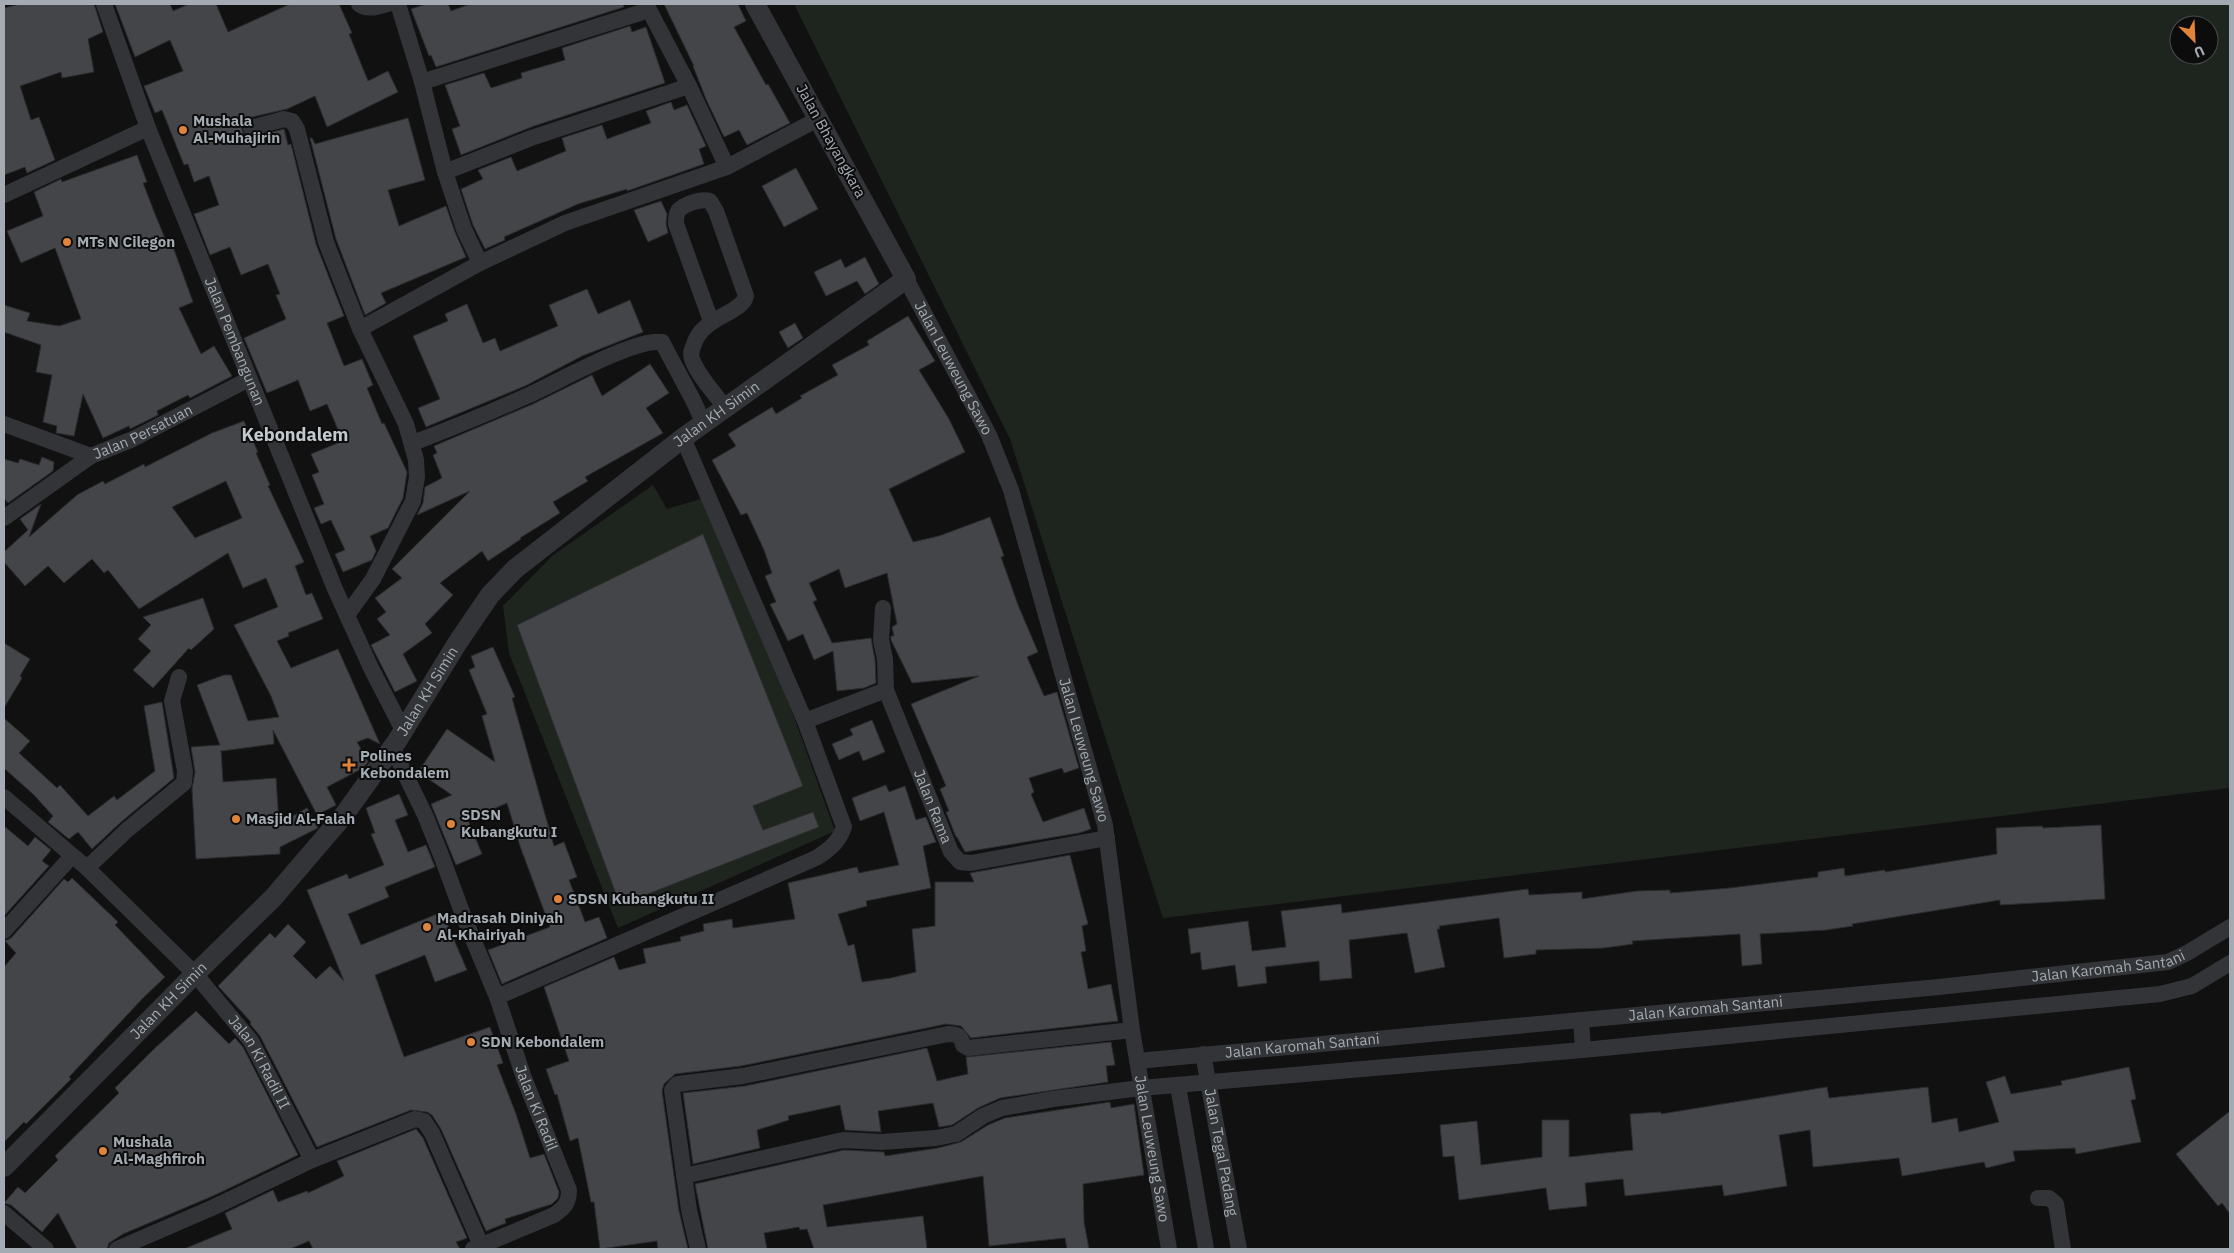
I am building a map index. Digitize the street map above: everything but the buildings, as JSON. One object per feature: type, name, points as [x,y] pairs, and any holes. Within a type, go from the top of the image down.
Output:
[{"type":"street","name":"Jalan Pembangunan","points":[[104,4],[148,128],[249,379],[347,615],[371,668],[403,730]]},
{"type":"street","points":[[360,4],[363,7],[374,8],[388,4]]},
{"type":"street","points":[[398,4],[422,82],[445,172],[464,229],[480,263]]},
{"type":"street","name":"Jalan Bhayangkara","points":[[755,4],[820,118],[906,279]]},
{"type":"street","points":[[422,82],[648,7],[689,86],[727,167]]},
{"type":"street","points":[[445,172],[531,138],[689,86]]},
{"type":"street","points":[[360,329],[480,263],[565,223],[727,167],[820,118]]},
{"type":"street","points":[[251,128],[284,119],[292,121],[298,129],[326,242],[360,329],[388,385],[413,443],[417,477],[413,501],[373,579],[347,615]]},
{"type":"street","points":[[4,195],[148,128]]},
{"type":"street","points":[[711,321],[676,224],[677,212],[688,205],[702,200],[710,201],[716,211],[746,296],[742,304],[735,309],[711,321],[696,338],[691,350],[692,359],[725,408]]},
{"type":"street","name":"Jalan KH Simin","points":[[4,1167],[273,898],[344,815],[392,748],[490,595],[515,569],[683,438],[906,279]]},
{"type":"street","name":"Jalan Leuweung Sawo","points":[[906,279],[989,436],[1011,490],[1102,816],[1107,838],[1132,1030],[1169,1249]]},
{"type":"street","points":[[413,443],[528,395],[631,347],[653,341],[662,342],[704,424]]},
{"type":"street","name":"Jalan Persatuan","points":[[4,424],[91,456],[133,439],[249,379]]},
{"type":"street","points":[[497,997],[816,858],[829,850],[840,838],[844,827],[805,722],[683,438]]},
{"type":"street","points":[[4,518],[91,456]]},
{"type":"street","points":[[805,722],[886,690],[886,667],[881,640],[883,608]]},
{"type":"street","points":[[87,868],[127,830],[184,783],[185,771],[172,701],[179,677]]},
{"type":"street","name":"Jalan Rama","points":[[886,690],[950,852],[960,862],[971,863],[1107,838]]},
{"type":"street","name":"Jalan Ki Radil","points":[[392,748],[425,815],[497,997],[524,1078],[569,1190],[569,1199],[564,1209],[477,1247]]},
{"type":"street","name":"Jalan Ki Radil II","points":[[4,797],[87,868],[195,974],[251,1041],[312,1160]]},
{"type":"street","points":[[4,931],[72,856]]},
{"type":"street","name":"Jalan Karomah Santani","points":[[1138,1061],[1939,987],[2168,962],[2187,953],[2230,927]]},
{"type":"street","name":"Jalan Karomah Santani","points":[[684,1176],[843,1140],[882,1142],[936,1138],[956,1134],[983,1116],[1002,1108],[1053,1099],[1141,1088],[1583,1050],[2160,994],[2192,986],[2228,968]]},
{"type":"street","points":[[1939,987],[1942,1015]]},
{"type":"street","points":[[1581,1020],[1583,1050]]},
{"type":"street","points":[[698,1249],[688,1210],[672,1090],[677,1084],[743,1076],[881,1046],[948,1034],[961,1037],[963,1045],[968,1048],[1132,1030]]},
{"type":"street","name":"Jalan Tegal Padang","points":[[1203,1054],[1239,1249]]},
{"type":"street","name":"Jalan Tegal Padang","points":[[1178,1086],[1206,1249]]},
{"type":"street","points":[[117,1249],[312,1160],[415,1119],[424,1121],[432,1133],[477,1247]]},
{"type":"street","points":[[2038,1198],[2048,1198],[2056,1204],[2063,1249]]},
{"type":"street","points":[[4,1213],[46,1249]]},
{"type":"shaded area","points":[[794,4],[2230,4],[2230,788],[1163,918],[1010,439]]},
{"type":"shaded area","points":[[653,485],[667,509],[714,495],[835,831],[618,928],[509,653],[503,606],[552,556]]},
{"type":"place","name":"Mushala Al-Muhajirin","points":[[183,130]]},
{"type":"place","name":"MTs N Cilegon","points":[[67,242]]},
{"type":"place","name":"Polines Kebondalem","points":[[349,765]]},
{"type":"place","name":"Masjid Al-Falah","points":[[236,819]]},
{"type":"place","name":"SDSN Kubangkutu I","points":[[451,824]]},
{"type":"place","name":"SDSN Kubangkutu II","points":[[558,899]]},
{"type":"place","name":"Madrasah Diniyah Al-Khairiyah","points":[[427,927]]},
{"type":"place","name":"SDN Kebondalem","points":[[471,1042]]},
{"type":"place","name":"Mushala Al-Maghfiroh","points":[[103,1151]]},
{"type":"district","name":"Kebondalem","points":[[295,435]]}]
